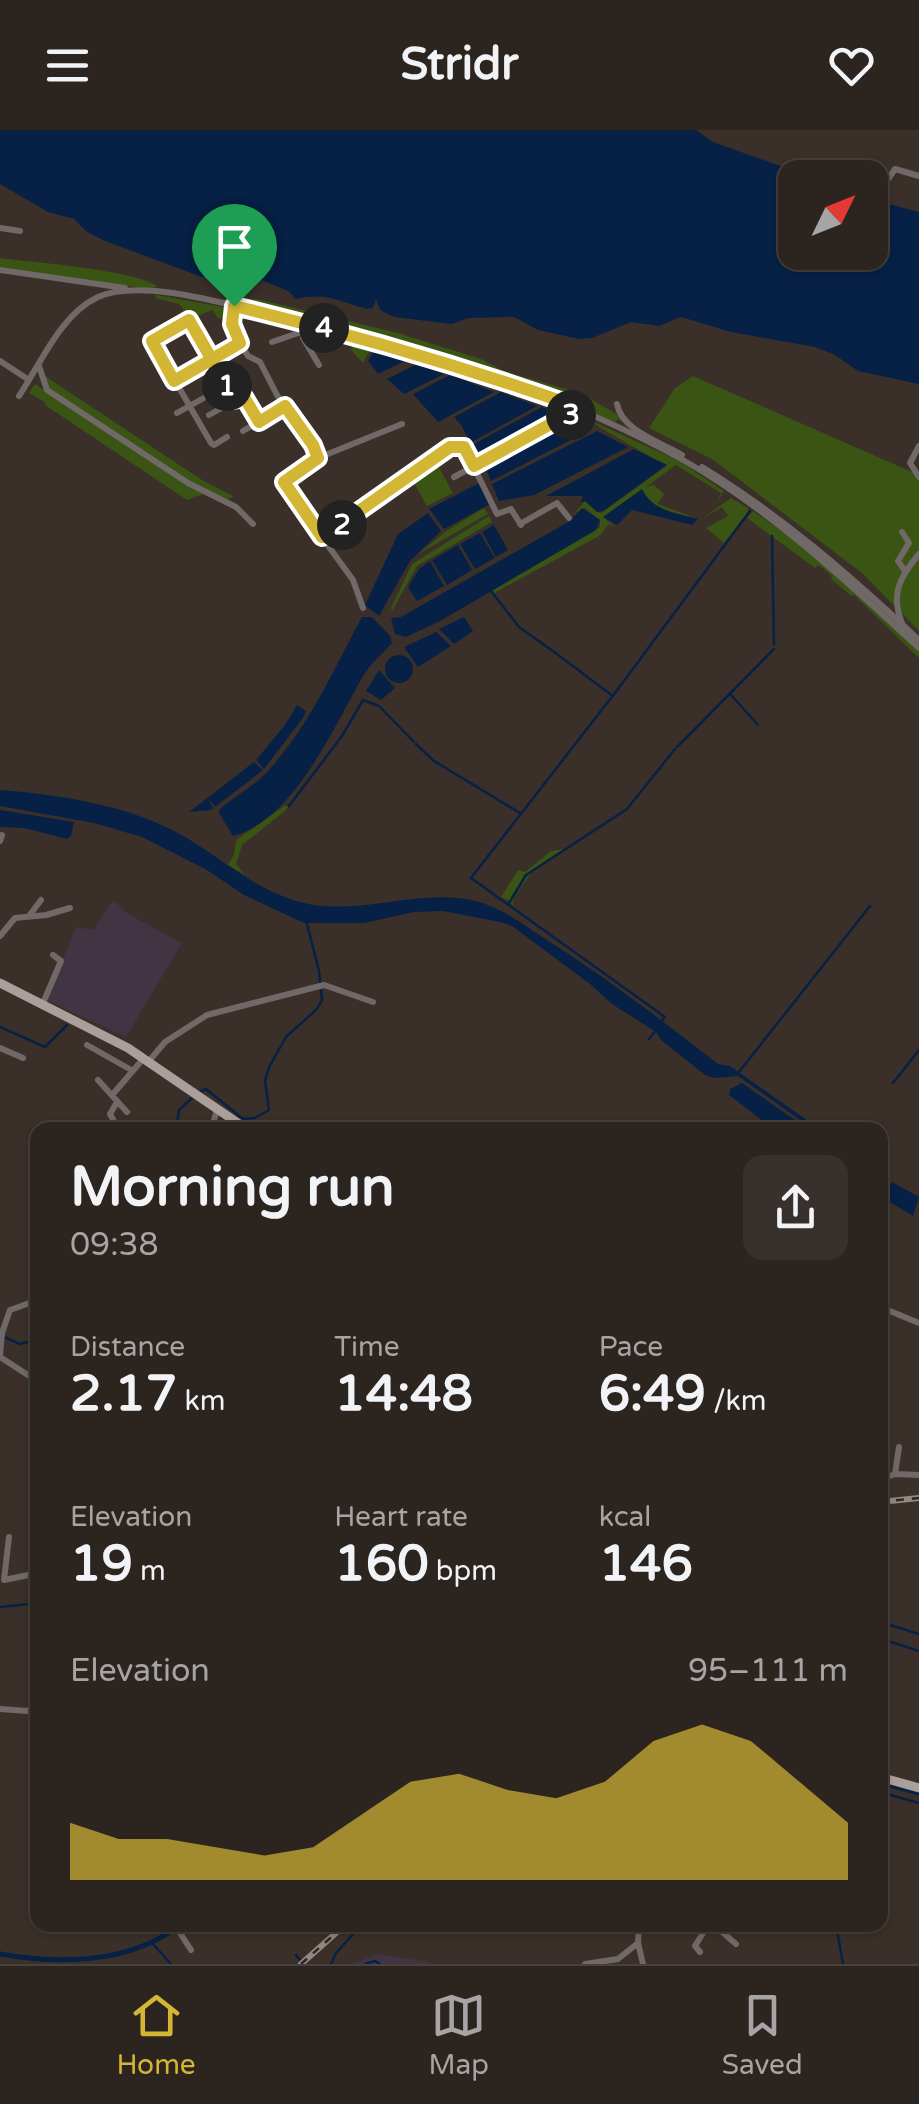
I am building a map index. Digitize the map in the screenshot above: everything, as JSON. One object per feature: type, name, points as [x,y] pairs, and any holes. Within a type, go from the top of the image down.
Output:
[{"type":"main road","points":[[0,983],[146,1059],[236,1122]]},
{"type":"main road","points":[[888,1779],[919,1788]]},
{"type":"street","points":[[888,179],[895,169],[919,176]]},
{"type":"street","points":[[0,228],[20,231]]},
{"type":"street","points":[[0,270],[100,282],[234,306],[461,366],[580,408],[684,460],[781,527],[825,561],[919,648]]},
{"type":"street","points":[[18,396],[77,310],[106,294],[136,290]]},
{"type":"street","points":[[234,306],[232,324],[240,343],[248,356],[260,362],[318,458]]},
{"type":"street","points":[[227,437],[211,443],[152,341],[189,320],[234,400]]},
{"type":"street","points":[[272,342],[307,328]]},
{"type":"street","points":[[307,328],[305,342],[319,365]]},
{"type":"street","points":[[174,381],[240,343]]},
{"type":"street","points":[[0,361],[29,380]]},
{"type":"street","points":[[39,365],[47,390],[188,484],[236,506],[253,524]]},
{"type":"street","points":[[177,413],[243,376]]},
{"type":"street","points":[[209,415],[244,397],[259,422]]},
{"type":"street","points":[[617,404],[634,428],[720,478],[801,535],[919,640]]},
{"type":"street","points":[[243,431],[285,406]]},
{"type":"street","points":[[454,476],[580,408]]},
{"type":"street","points":[[363,608],[353,580],[284,482],[318,458],[402,424]]},
{"type":"street","points":[[919,446],[910,463],[919,477]]},
{"type":"street","points":[[322,537],[450,447],[464,447],[498,514],[511,510],[520,524],[556,503],[569,518]]},
{"type":"street","points":[[902,532],[909,540],[898,561],[905,571]]},
{"type":"street","points":[[906,628],[896,606],[896,589],[919,554]]},
{"type":"street","points":[[29,918],[41,900]]},
{"type":"street","points":[[0,936],[10,921],[70,908]]},
{"type":"street","points":[[42,1003],[62,961],[53,955]]},
{"type":"street","points":[[114,1122],[110,1114],[115,1097],[133,1071],[165,1042],[207,1014],[324,985],[373,1002]]},
{"type":"street","points":[[86,1045],[133,1071]]},
{"type":"street","points":[[0,1048],[23,1058]]},
{"type":"street","points":[[98,1080],[127,1112]]},
{"type":"street","points":[[213,1122],[217,1110]]},
{"type":"street","points":[[30,1303],[8,1312],[0,1357],[30,1377]]},
{"type":"street","points":[[888,1309],[919,1323]]},
{"type":"street","points":[[895,1474],[899,1447]]},
{"type":"street","points":[[888,1477],[919,1476]]},
{"type":"street","points":[[9,1537],[2,1581],[30,1576]]},
{"type":"street","points":[[0,1709],[30,1710]]},
{"type":"street","points":[[179,1932],[191,1950]]},
{"type":"street","points":[[639,1932],[642,1964]]},
{"type":"street","points":[[700,1952],[695,1946],[706,1932]]},
{"type":"street","points":[[720,1932],[736,1944]]},
{"type":"street","points":[[585,1964],[618,1959],[638,1942]]},
{"type":"shaded area","points":[[113,900],[128,914],[182,943],[126,1037],[46,1000],[76,927],[93,930]]},
{"type":"shaded area","points":[[378,1954],[429,1962],[430,1964],[353,1964]]},
{"type":"green space","points":[[0,258],[105,271],[158,286],[149,289],[0,268]]},
{"type":"green space","points":[[156,295],[229,308],[230,326],[225,316],[219,319],[212,310],[191,319],[179,304],[155,298]]},
{"type":"green space","points":[[219,299],[257,299],[398,333],[583,394],[632,428],[618,419],[615,422],[469,368]]},
{"type":"green space","points":[[310,327],[373,344],[363,363],[351,350],[354,341],[309,330]]},
{"type":"green space","points":[[45,376],[202,480],[233,496],[227,499],[189,481],[48,388]]},
{"type":"green space","points":[[693,376],[919,475],[919,631],[862,573],[712,459],[649,428],[675,388]]},
{"type":"green space","points":[[35,384],[204,494],[187,500],[29,393]]},
{"type":"green space","points":[[577,414],[679,461],[724,491],[717,502],[721,493],[676,465],[646,487],[654,485],[664,494],[658,504],[698,519],[661,509],[647,500],[605,519],[617,528],[609,524],[599,536],[494,593],[493,590],[600,527],[600,520],[585,508],[575,513],[585,501],[603,512],[666,466]]},
{"type":"green space","points":[[435,460],[453,493],[427,506],[410,476]]},
{"type":"green space","points":[[731,498],[748,508],[748,512],[724,543],[706,528],[728,516],[722,507],[700,520]]},
{"type":"green space","points":[[484,508],[488,514],[418,554],[448,530]]},
{"type":"green space","points":[[753,511],[804,547],[919,651],[919,658],[819,565],[815,568],[747,518]]},
{"type":"green space","points":[[489,516],[492,522],[417,566],[392,611],[412,564]]},
{"type":"green space","points":[[289,806],[242,845],[236,864],[245,875],[228,865],[236,840]]},
{"type":"green space","points":[[565,849],[524,876],[523,879],[531,873],[513,899],[513,907],[501,897],[518,870],[525,872],[551,851]]},
{"type":"water","points":[[0,130],[696,130],[713,142],[778,165],[778,270],[888,270],[888,204],[919,212],[919,384],[858,371],[815,347],[731,332],[681,317],[659,326],[631,322],[592,338],[579,339],[538,330],[514,317],[469,318],[452,324],[394,317],[380,310],[376,299],[373,308],[367,309],[324,297],[296,299],[288,291],[250,275],[235,279],[202,277],[105,241],[87,232],[74,219],[48,212],[0,184]]},
{"type":"water","points":[[375,349],[409,359],[378,374],[368,361]]},
{"type":"water","points":[[417,364],[444,374],[404,394],[387,379]]},
{"type":"water","points":[[450,375],[494,392],[438,422],[413,394]]},
{"type":"water","points":[[501,392],[537,406],[470,443],[454,417]]},
{"type":"water","points":[[542,407],[563,414],[480,458],[472,445]]},
{"type":"water","points":[[574,420],[592,429],[491,481],[485,466]]},
{"type":"water","points":[[597,431],[628,447],[534,495],[499,501],[492,484]]},
{"type":"water","points":[[634,449],[667,465],[603,511],[597,512],[585,501],[580,503],[583,496],[546,496]]},
{"type":"water","points":[[481,482],[490,504],[444,529],[429,509]]},
{"type":"water","points":[[642,489],[658,506],[698,519],[692,525],[632,510],[617,525],[603,517]]},
{"type":"water","points":[[582,508],[600,520],[596,530],[440,621],[406,637],[395,634],[391,618],[401,617],[570,521]]},
{"type":"water","points":[[428,513],[441,531],[410,561],[379,616],[365,605],[398,534]]},
{"type":"water","points":[[494,525],[508,550],[496,557],[482,532]]},
{"type":"water","points":[[480,533],[495,558],[475,569],[460,544]]},
{"type":"water","points":[[458,545],[472,570],[447,585],[432,560]]},
{"type":"water","points":[[430,561],[444,586],[417,601],[408,587],[419,569]]},
{"type":"water","points":[[362,617],[372,617],[392,643],[365,673],[325,746],[293,792],[255,827],[233,836],[218,811],[282,755]]},
{"type":"water","points":[[464,617],[473,631],[454,644],[439,629]]},
{"type":"water","points":[[436,632],[451,646],[418,667],[404,647]]},
{"type":"water","points":[[399,655],[409,659],[413,669],[409,679],[399,683],[389,679],[385,669],[389,659]]},
{"type":"water","points":[[379,670],[395,688],[381,700],[366,691]]},
{"type":"water","points":[[297,705],[306,711],[303,718],[264,769],[256,760]]},
{"type":"water","points":[[254,762],[263,770],[215,807],[208,798],[211,810],[189,812]]},
{"type":"water","points":[[0,790],[68,798],[134,814],[191,840],[277,894],[314,905],[357,906],[444,897],[490,906],[574,958],[718,1064],[730,1066],[810,1122],[803,1122],[738,1076],[705,1075],[656,1032],[612,1004],[512,926],[443,911],[414,912],[364,923],[304,923],[244,895],[207,870],[142,837],[94,823],[0,806]]},
{"type":"water","points":[[0,810],[74,822],[71,836],[67,839],[24,828],[0,827]]},
{"type":"water","points":[[742,1083],[798,1122],[764,1122],[729,1095],[730,1089]]},
{"type":"water","points":[[892,1182],[919,1197],[913,1216],[888,1201]]},
{"type":"waterway","points":[[612,697],[750,511]]},
{"type":"waterway","points":[[772,536],[774,644]]},
{"type":"waterway","points":[[491,591],[519,627],[557,654]]},
{"type":"waterway","points":[[677,747],[774,649]]},
{"type":"waterway","points":[[558,655],[581,672]]},
{"type":"waterway","points":[[582,673],[613,696]]},
{"type":"waterway","points":[[731,695],[758,725]]},
{"type":"waterway","points":[[611,698],[471,878],[665,1017],[661,1022]]},
{"type":"waterway","points":[[289,806],[342,736],[363,700],[379,706],[414,742]]},
{"type":"waterway","points":[[416,744],[434,761],[520,813]]},
{"type":"waterway","points":[[509,903],[526,875],[627,809],[675,749]]},
{"type":"waterway","points":[[739,1072],[870,906]]},
{"type":"waterway","points":[[199,1092],[206,1089],[243,1119],[269,1110],[265,1081],[269,1067],[286,1037],[322,1000],[307,924]]},
{"type":"waterway","points":[[0,1027],[45,1047],[67,1025]]},
{"type":"waterway","points":[[649,1039],[657,1029]]},
{"type":"waterway","points":[[893,1083],[919,1050]]},
{"type":"waterway","points":[[177,1122],[179,1110],[193,1097]]},
{"type":"waterway","points":[[2,1336],[20,1344],[30,1341]]},
{"type":"waterway","points":[[0,1607],[30,1604]]},
{"type":"waterway","points":[[888,1628],[890,1625],[919,1634]]},
{"type":"waterway","points":[[888,1641],[919,1651]]},
{"type":"waterway","points":[[888,1784],[919,1793]]},
{"type":"waterway","points":[[888,1794],[919,1803]]},
{"type":"waterway","points":[[0,1954],[44,1959],[90,1958],[134,1949],[169,1932]]},
{"type":"waterway","points":[[331,1964],[355,1932]]},
{"type":"waterway","points":[[837,1932],[843,1964]]},
{"type":"waterway","points":[[152,1943],[171,1964]]},
{"type":"waterway","points":[[296,1955],[301,1961]]},
{"type":"waterway","points":[[365,1964],[380,1964]]},
{"type":"railway","points":[[888,1501],[919,1498]]},
{"type":"railway","points":[[301,1964],[337,1932]]},
{"type":"route","points":[[234,306],[232,324],[240,343],[212,360],[174,381],[152,341],[189,320],[198,334],[212,360],[219,372],[234,400],[244,397],[259,422],[285,406],[318,458],[284,482],[322,537],[450,447],[464,447],[474,466],[580,408],[461,366],[234,306]]}]
